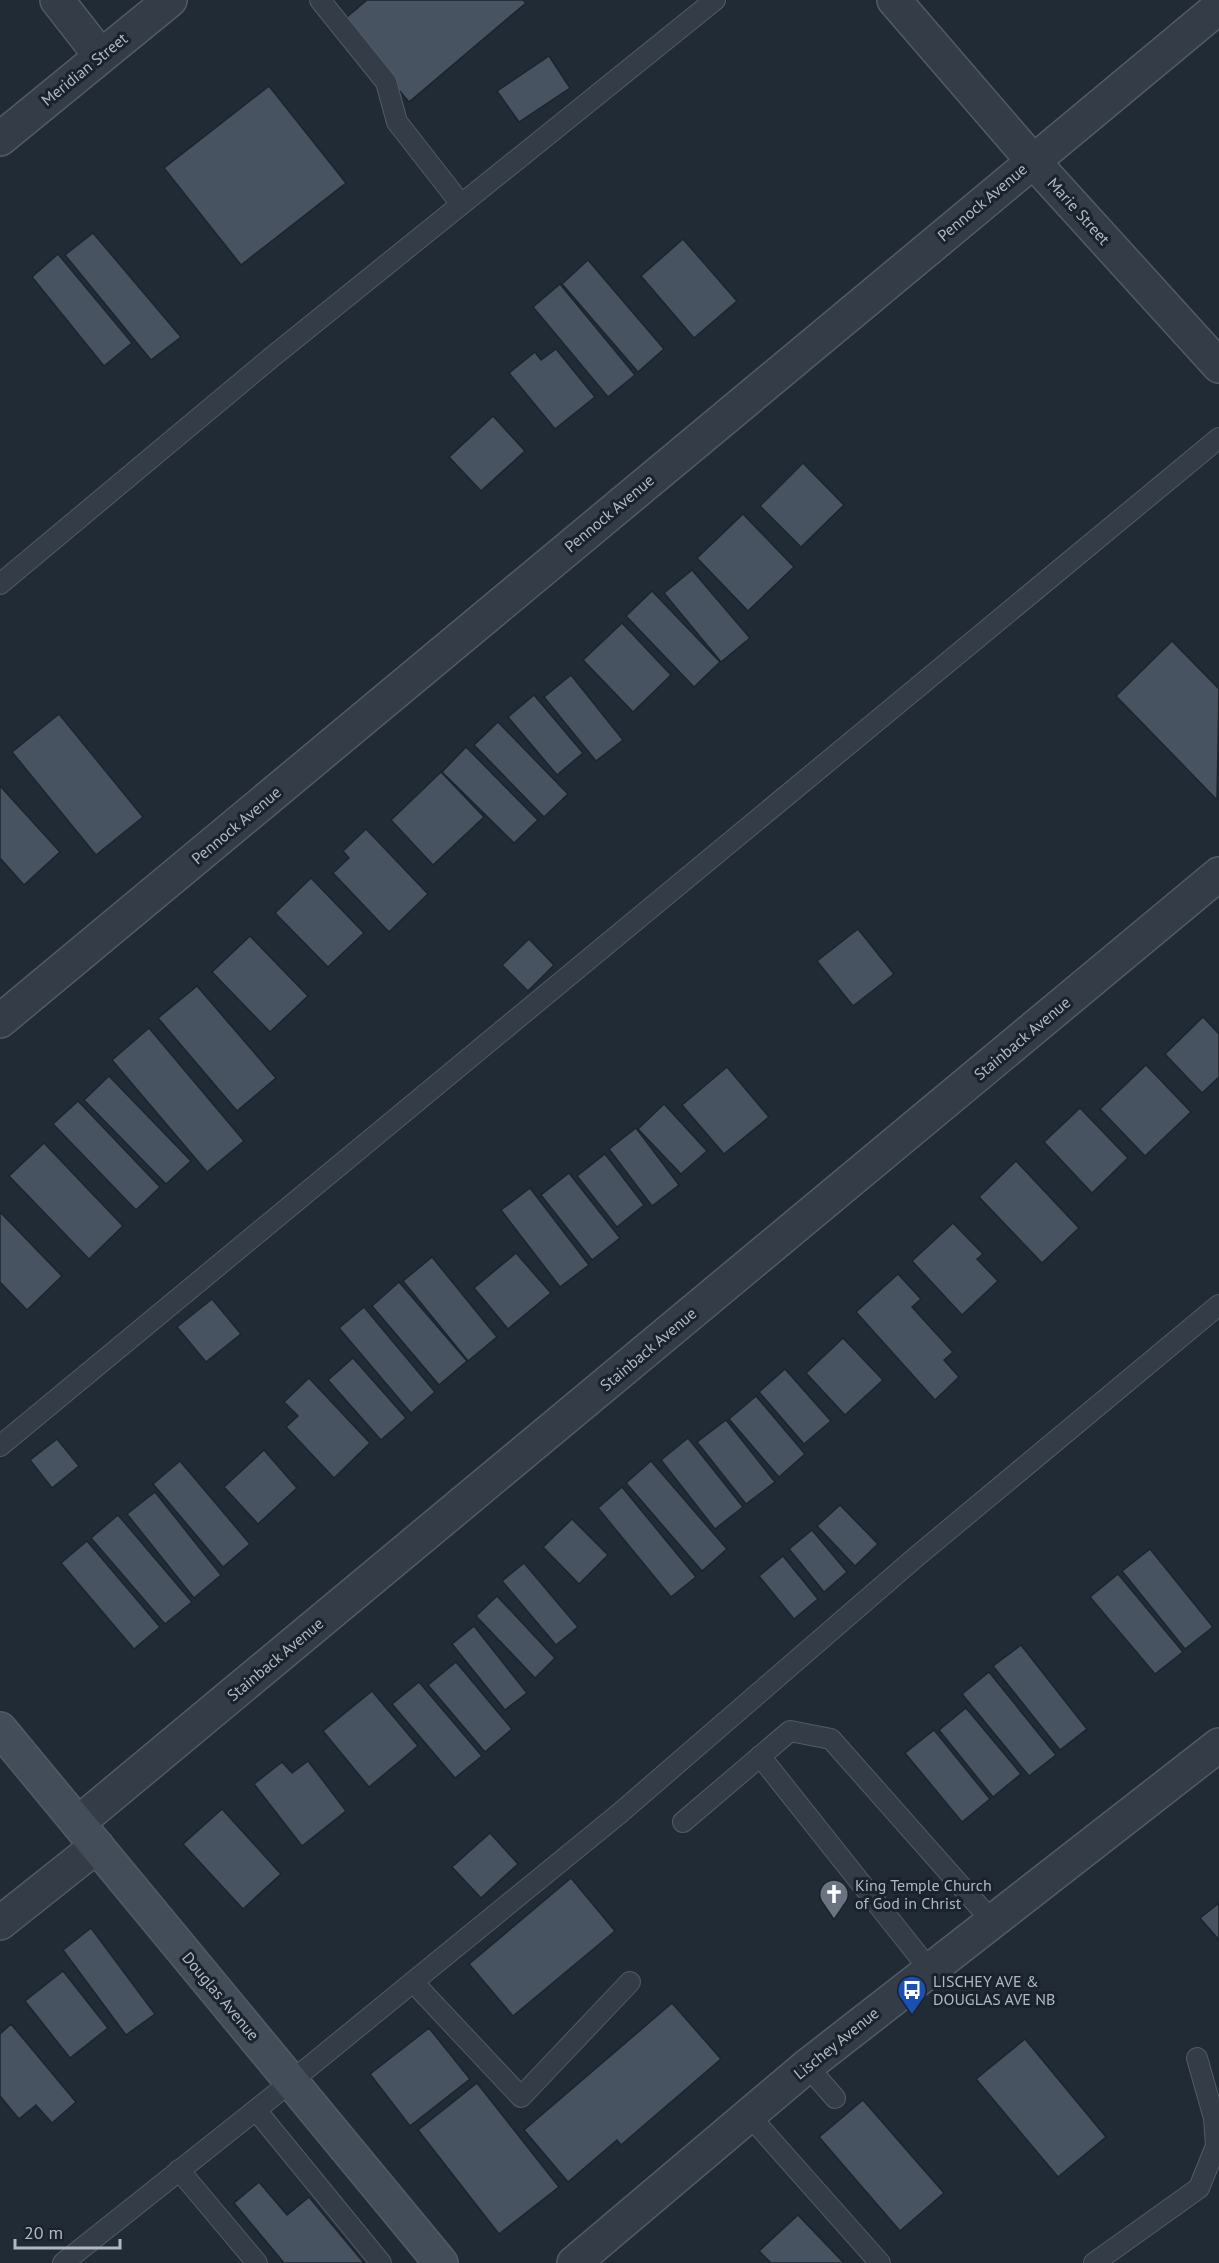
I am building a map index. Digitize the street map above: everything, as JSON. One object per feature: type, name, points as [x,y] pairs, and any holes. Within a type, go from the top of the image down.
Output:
[{"type":"main road","name":"Douglas Avenue","points":[[0,1729],[441,2263]]},
{"type":"street","points":[[57,0],[100,55]]},
{"type":"street","name":"Meridian Street","points":[[0,139],[170,0]]},
{"type":"street","name":"Marie Street","points":[[894,0],[1032,160],[1219,366]]},
{"type":"street","name":"Pennock Avenue","points":[[0,1021],[1032,160],[1219,7]]},
{"type":"street","name":"Stainback Avenue","points":[[0,1923],[87,1834],[1219,874]]},
{"type":"street","name":"Lischey Avenue","points":[[574,2263],[807,2066],[991,1920],[1219,1745]]},
{"type":"lane","points":[[320,0],[386,82],[397,122],[461,204]]},
{"type":"lane","points":[[0,584],[272,357],[715,0]]},
{"type":"lane","points":[[0,1446],[1219,438]]},
{"type":"lane","points":[[63,2263],[256,2110],[620,1813],[908,1564],[1219,1305]]},
{"type":"lane","points":[[683,1822],[790,1731],[831,1739],[991,1920]]},
{"type":"lane","points":[[760,1756],[928,1970]]},
{"type":"lane","points":[[413,1982],[521,2097],[630,1982]]},
{"type":"lane","points":[[1094,2263],[1199,2188],[1216,2146],[1214,2118],[1197,2058]]},
{"type":"lane","points":[[807,2066],[835,2098]]},
{"type":"lane","points":[[256,2110],[381,2263]]},
{"type":"lane","points":[[748,2114],[880,2263]]},
{"type":"lane","points":[[179,2170],[257,2263]]},
{"type":"building","points":[[367,0],[523,0],[526,3],[409,102],[341,22]]},
{"type":"building","points":[[549,56],[570,88],[519,122],[497,91]]},
{"type":"building","points":[[269,86],[346,183],[241,265],[164,168]]},
{"type":"building","points":[[93,233],[181,337],[151,360],[65,255]]},
{"type":"building","points":[[683,239],[737,301],[694,338],[641,276]]},
{"type":"building","points":[[58,254],[132,343],[104,366],[32,277]]},
{"type":"building","points":[[588,260],[664,349],[638,372],[562,284]]},
{"type":"building","points":[[560,284],[635,375],[608,397],[533,307]]},
{"type":"building","points":[[556,349],[595,397],[555,429],[509,373],[535,352],[541,360]]},
{"type":"building","points":[[493,416],[525,451],[481,491],[449,457]]},
{"type":"building","points":[[803,463],[844,505],[801,547],[760,506]]},
{"type":"building","points":[[743,514],[794,567],[748,611],[697,558]]},
{"type":"building","points":[[692,570],[750,638],[721,662],[664,593]]},
{"type":"building","points":[[652,591],[720,662],[694,687],[626,616]]},
{"type":"building","points":[[622,623],[671,675],[633,712],[583,660]]},
{"type":"building","points":[[1172,641],[1219,689],[1217,800],[1116,696]]},
{"type":"building","points":[[571,675],[623,740],[596,761],[544,697]]},
{"type":"building","points":[[534,695],[583,753],[557,775],[508,717]]},
{"type":"building","points":[[59,714],[143,817],[96,855],[12,752]]},
{"type":"building","points":[[498,722],[568,794],[544,817],[474,745]]},
{"type":"building","points":[[466,747],[538,820],[514,843],[442,772]]},
{"type":"building","points":[[441,772],[484,817],[433,865],[391,820]]},
{"type":"building","points":[[0,786],[60,852],[24,885],[0,858]]},
{"type":"building","points":[[366,829],[428,894],[389,932],[333,873],[349,858],[343,851]]},
{"type":"building","points":[[311,878],[364,933],[328,967],[275,913]]},
{"type":"building","points":[[858,929],[894,974],[853,1006],[817,961]]},
{"type":"building","points":[[250,936],[308,996],[270,1032],[212,972]]},
{"type":"building","points":[[529,939],[554,965],[528,991],[502,965]]},
{"type":"building","points":[[197,986],[276,1078],[237,1111],[158,1018]]},
{"type":"building","points":[[1203,1017],[1219,1034],[1219,1077],[1202,1093],[1165,1054]]},
{"type":"building","points":[[149,1028],[244,1141],[207,1172],[112,1060]]},
{"type":"building","points":[[1146,1065],[1191,1112],[1145,1156],[1100,1109]]},
{"type":"building","points":[[727,1067],[769,1117],[724,1154],[682,1105]]},
{"type":"building","points":[[109,1076],[191,1161],[166,1184],[84,1100]]},
{"type":"building","points":[[78,1101],[160,1187],[136,1210],[53,1124]]},
{"type":"building","points":[[664,1104],[707,1151],[681,1174],[638,1129]]},
{"type":"building","points":[[1080,1108],[1128,1158],[1092,1193],[1044,1142]]},
{"type":"building","points":[[636,1128],[679,1185],[652,1206],[609,1149]]},
{"type":"building","points":[[44,1143],[123,1226],[89,1259],[9,1176]]},
{"type":"building","points":[[605,1154],[644,1205],[617,1227],[577,1176]]},
{"type":"building","points":[[1016,1161],[1079,1228],[1042,1263],[979,1197]]},
{"type":"building","points":[[569,1173],[620,1238],[592,1260],[541,1195]]},
{"type":"building","points":[[530,1188],[589,1265],[560,1287],[501,1210]]},
{"type":"building","points":[[0,1212],[62,1276],[27,1310],[0,1282]]},
{"type":"building","points":[[953,1223],[983,1254],[977,1259],[998,1281],[962,1315],[912,1261]]},
{"type":"building","points":[[516,1253],[551,1293],[508,1329],[474,1288]]},
{"type":"building","points":[[432,1257],[497,1337],[468,1361],[403,1281]]},
{"type":"building","points":[[898,1274],[921,1299],[912,1307],[953,1352],[944,1360],[959,1377],[935,1400],[856,1312]]},
{"type":"building","points":[[399,1282],[467,1361],[439,1385],[372,1306]]},
{"type":"building","points":[[212,1299],[241,1334],[206,1362],[177,1327]]},
{"type":"building","points":[[364,1307],[435,1392],[411,1413],[339,1328]]},
{"type":"building","points":[[843,1338],[883,1380],[845,1415],[806,1373]]},
{"type":"building","points":[[353,1358],[406,1418],[381,1440],[328,1380]]},
{"type":"building","points":[[785,1369],[831,1421],[804,1444],[759,1392]]},
{"type":"building","points":[[309,1378],[370,1443],[334,1478],[286,1427],[298,1416],[284,1402]]},
{"type":"building","points":[[756,1396],[805,1454],[779,1477],[729,1419]]},
{"type":"building","points":[[726,1420],[775,1482],[746,1504],[697,1442]]},
{"type":"building","points":[[688,1438],[743,1507],[715,1529],[661,1460]]},
{"type":"building","points":[[57,1439],[79,1466],[52,1488],[30,1460]]},
{"type":"building","points":[[264,1450],[297,1488],[258,1524],[224,1487]]},
{"type":"building","points":[[180,1461],[250,1544],[223,1567],[153,1484]]},
{"type":"building","points":[[651,1461],[727,1549],[702,1571],[626,1483]]},
{"type":"building","points":[[622,1487],[696,1577],[671,1597],[598,1508]]},
{"type":"building","points":[[155,1492],[221,1575],[194,1598],[127,1514]]},
{"type":"building","points":[[840,1505],[878,1544],[855,1566],[817,1526]]},
{"type":"building","points":[[118,1515],[192,1602],[165,1624],[91,1538]]},
{"type":"building","points":[[572,1519],[608,1555],[579,1584],[543,1547]]},
{"type":"building","points":[[812,1530],[847,1572],[824,1592],[789,1549]]},
{"type":"building","points":[[87,1541],[160,1627],[134,1649],[61,1563]]},
{"type":"building","points":[[1150,1549],[1213,1627],[1185,1649],[1122,1571]]},
{"type":"building","points":[[783,1556],[818,1599],[794,1619],[759,1576]]},
{"type":"building","points":[[524,1563],[578,1627],[556,1645],[502,1581]]},
{"type":"building","points":[[1118,1574],[1183,1652],[1155,1674],[1090,1597]]},
{"type":"building","points":[[497,1596],[555,1658],[535,1678],[476,1616]]},
{"type":"building","points":[[474,1626],[527,1693],[505,1710],[452,1644]]},
{"type":"building","points":[[1021,1645],[1087,1729],[1060,1750],[993,1666]]},
{"type":"building","points":[[456,1662],[512,1729],[485,1752],[428,1685]]},
{"type":"building","points":[[989,1672],[1056,1755],[1029,1776],[962,1694]]},
{"type":"building","points":[[419,1682],[482,1756],[455,1778],[392,1704]]},
{"type":"building","points":[[372,1691],[418,1746],[369,1787],[323,1731]]},
{"type":"building","points":[[966,1708],[1021,1774],[993,1797],[939,1730]]},
{"type":"building","points":[[934,1730],[990,1799],[962,1822],[905,1753]]},
{"type":"building","points":[[308,1761],[346,1811],[302,1846],[254,1784],[282,1762],[292,1773]]},
{"type":"building","points":[[222,1809],[281,1874],[243,1909],[183,1844]]},
{"type":"building","points":[[490,1833],[518,1864],[481,1898],[452,1867]]},
{"type":"building","points":[[571,1878],[615,1931],[513,2016],[469,1964]]},
{"type":"building","points":[[1219,1903],[1219,1940],[1200,1918]]},
{"type":"building","points":[[91,1928],[155,2014],[126,2035],[63,1950]]},
{"type":"building","points":[[63,1971],[108,2028],[70,2058],[25,2001]]},
{"type":"building","points":[[672,2003],[721,2059],[621,2145],[617,2140],[568,2182],[524,2130]]},
{"type":"building","points":[[11,2024],[76,2102],[52,2123],[36,2105],[19,2119],[0,2096],[0,2034]]},
{"type":"building","points":[[429,2028],[470,2079],[410,2126],[370,2074]]},
{"type":"building","points":[[1025,2039],[1106,2137],[1058,2177],[976,2079]]},
{"type":"building","points":[[477,2083],[559,2187],[499,2234],[418,2130]]},
{"type":"building","points":[[863,2100],[944,2193],[900,2231],[819,2137]]},
{"type":"building","points":[[259,2182],[287,2215],[309,2197],[364,2263],[284,2263],[234,2203]]},
{"type":"building","points":[[798,2215],[844,2263],[771,2263],[759,2251]]},
{"type":"place","name":"King Temple Church of God in Christ","points":[[834,1920]]},
{"type":"place","name":"LISCHEY AVE & DOUGLAS AVE NB","points":[[912,2016]]}]
